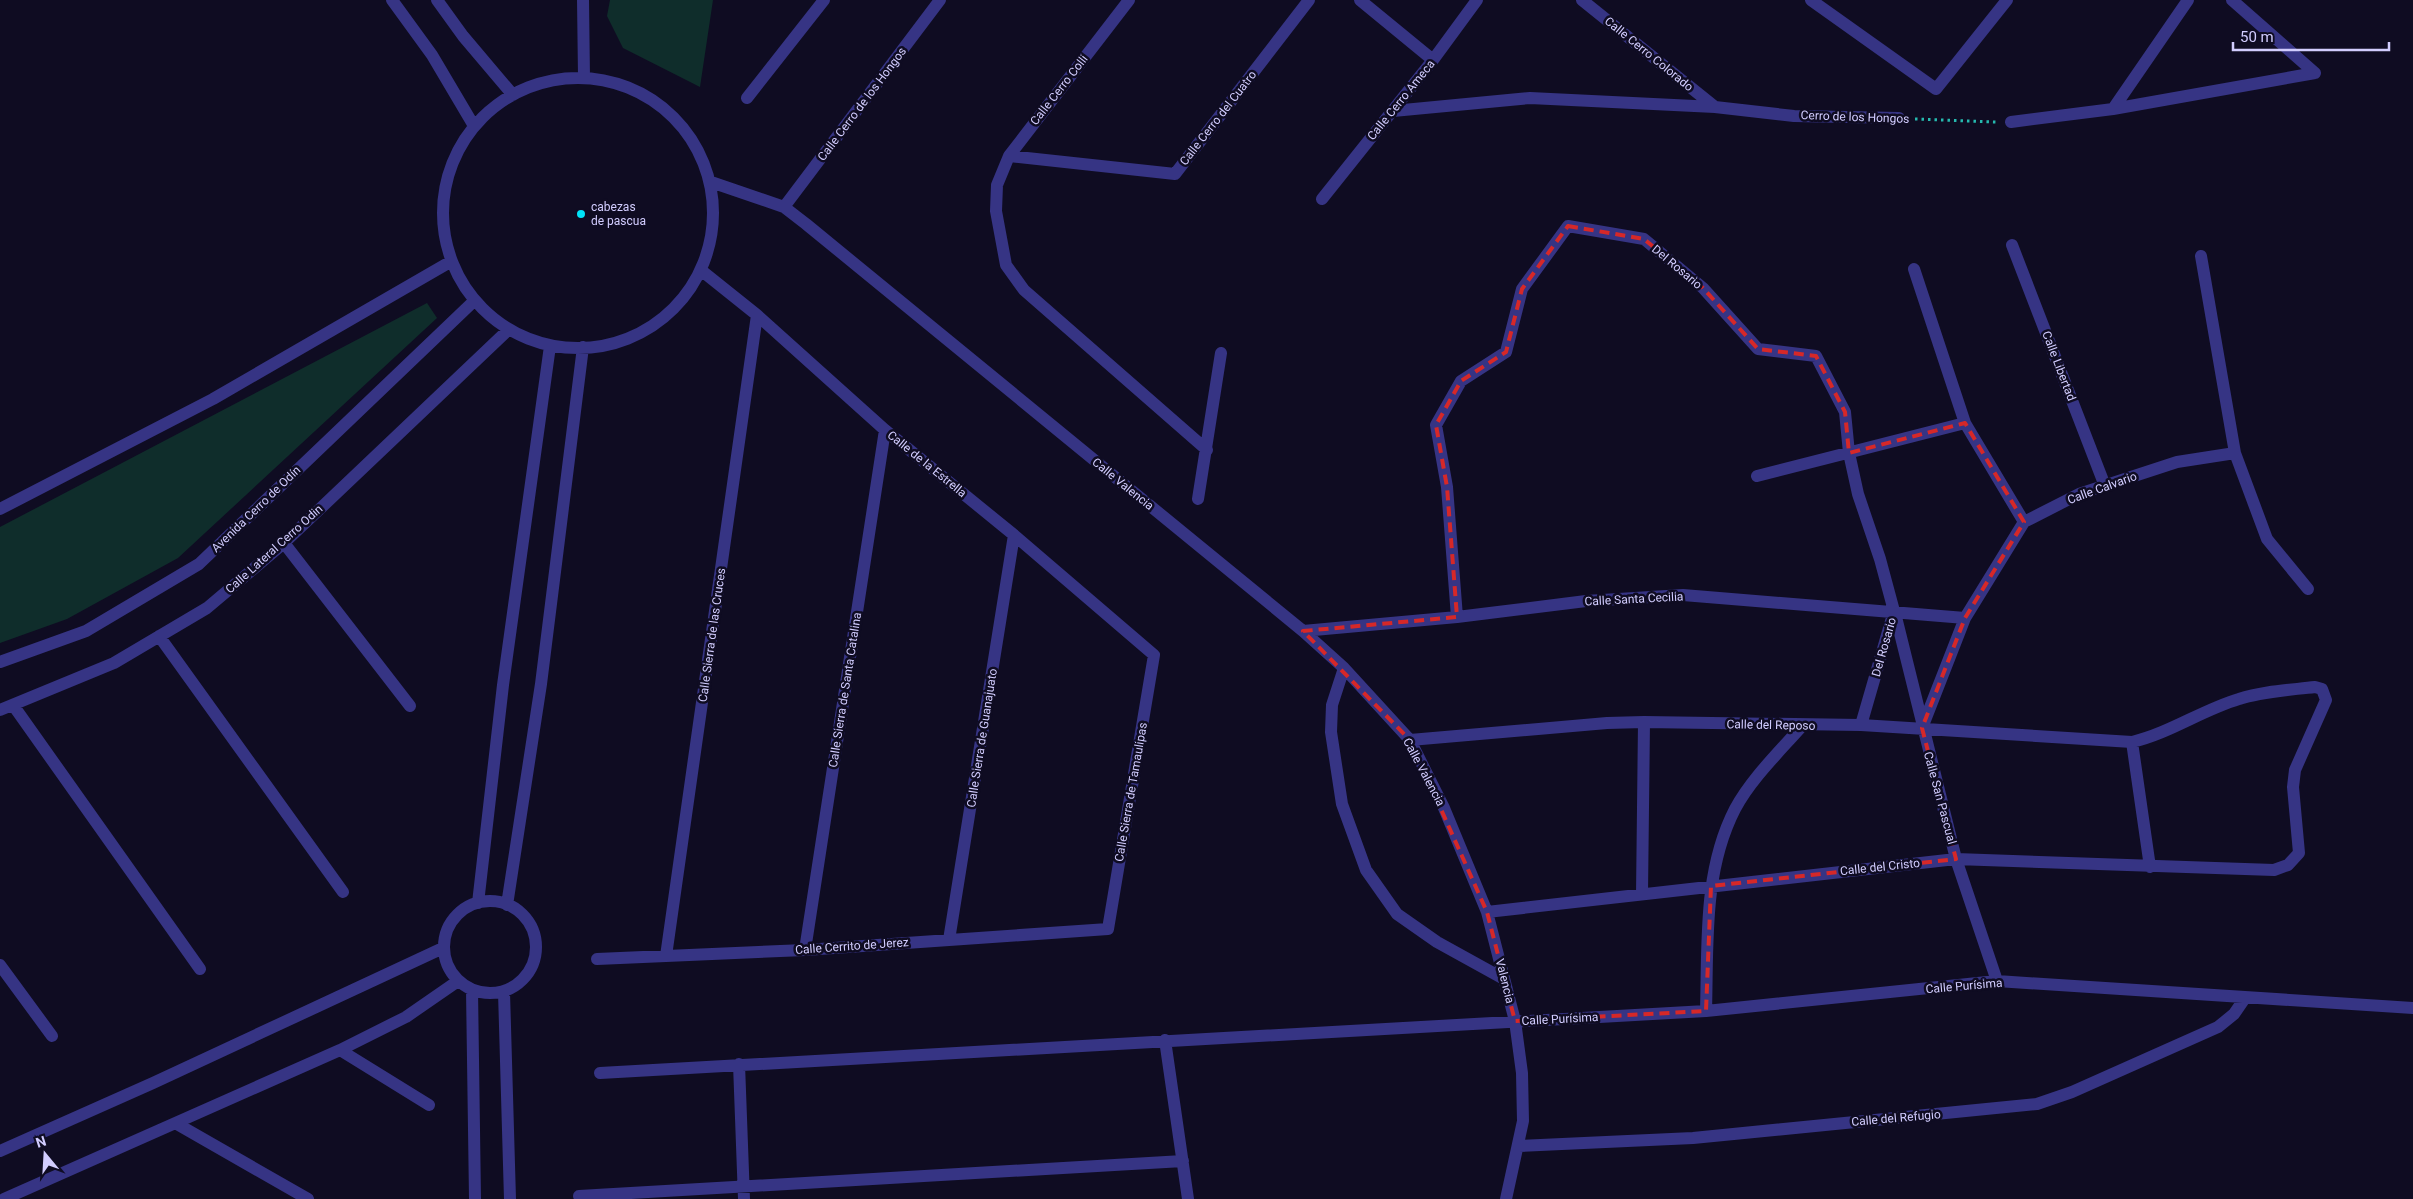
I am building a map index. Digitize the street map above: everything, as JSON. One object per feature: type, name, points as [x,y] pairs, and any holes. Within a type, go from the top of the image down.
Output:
[{"type":"street","points":[[392,0],[432,55],[474,126]]},
{"type":"street","points":[[437,0],[463,36],[513,95]]},
{"type":"street","points":[[583,0],[584,77]]},
{"type":"street","points":[[747,98],[824,0]]},
{"type":"street","name":"Calle Cerro de los Hongos","points":[[784,207],[940,0]]},
{"type":"street","name":"Calle Cerro Colli","points":[[1129,0],[1009,156],[997,185],[996,212],[1006,265],[1024,290],[1207,450]]},
{"type":"street","name":"Calle Cerro del Cuatro","points":[[1009,156],[1175,174],[1309,0]]},
{"type":"street","points":[[1360,0],[1433,60]]},
{"type":"street","name":"Calle Cerro Ameca","points":[[1322,199],[1433,60],[1478,0]]},
{"type":"street","name":"Calle Cerro Colorado","points":[[1582,0],[1715,107]]},
{"type":"street","points":[[1811,0],[1828,5],[1936,89],[2007,0]]},
{"type":"street","points":[[2113,109],[2188,0]]},
{"type":"street","points":[[2011,122],[2113,109],[2315,73],[2232,0]]},
{"type":"street","points":[[584,77],[628,86],[666,108],[695,141],[712,182],[714,227],[702,271],[676,308],[639,334],[596,348],[550,346],[508,330],[474,301],[450,262],[442,218],[448,173],[468,133],[500,101],[513,95],[540,82],[584,77]]},
{"type":"street","name":"Cerro de los Hongos","points":[[1393,111],[1530,98],[1715,107],[1794,116],[1899,118]]},
{"type":"street","name":"Calle Valencia","points":[[712,182],[784,207],[1303,631],[1344,668],[1410,740],[1466,856]]},
{"type":"street","name":"Del Rosario","points":[[1457,617],[1447,487],[1436,426],[1461,381],[1506,352],[1522,289],[1568,226],[1644,239],[1703,288],[1758,349],[1816,356],[1845,412],[1849,453],[1858,494],[1880,560],[1894,611],[1861,725]]},
{"type":"street","name":"Calle Libertad","points":[[2012,245],[2105,486]]},
{"type":"street","points":[[2201,256],[2235,453],[2267,539],[2308,589]]},
{"type":"street","points":[[0,509],[213,399],[450,262]]},
{"type":"street","points":[[1914,268],[1965,423],[2024,522],[1965,618],[1922,728]]},
{"type":"street","name":"Calle de la Estrella","points":[[702,271],[757,314],[886,430],[1014,535],[1154,655]]},
{"type":"street","name":"Avenida Cerro de Odín","points":[[0,662],[86,631],[199,564],[474,301]]},
{"type":"street","name":"Calle Sierra de las Cruces","points":[[666,956],[757,314]]},
{"type":"street","name":"Calle Lateral Cerro Odin","points":[[0,710],[114,663],[207,608],[284,543],[508,330]]},
{"type":"street","points":[[478,903],[503,684],[550,346]]},
{"type":"street","points":[[508,905],[541,684],[583,347]]},
{"type":"street","points":[[1198,498],[1221,353]]},
{"type":"street","points":[[1757,476],[1965,423]]},
{"type":"street","name":"Calle Sierra de Santa Catalina","points":[[805,950],[886,430]]},
{"type":"street","name":"Calle Calvario","points":[[2024,522],[2078,494],[2177,462],[2235,453]]},
{"type":"street","name":"Calle Sierra de Guanajuato","points":[[949,940],[1014,535]]},
{"type":"street","points":[[284,543],[410,706]]},
{"type":"street","name":"Calle Santa Cecilia","points":[[1303,631],[1457,617],[1586,601],[1682,595],[1965,618]]},
{"type":"street","name":"Calle San Pascual","points":[[1894,611],[1956,859],[1997,981]]},
{"type":"street","points":[[159,636],[343,892]]},
{"type":"street","name":"Calle Sierra de Tamaulipas","points":[[1108,929],[1154,655]]},
{"type":"street","points":[[1344,668],[1332,705],[1331,732],[1342,804],[1366,870],[1398,914],[1437,942],[1504,979]]},
{"type":"street","name":"Calle del Reposo","points":[[1410,740],[1607,723],[1644,722],[1802,726],[1861,725],[2132,742],[2156,737],[2238,699],[2261,693],[2306,688],[2322,689],[2326,700],[2295,770],[2293,786],[2299,853],[2288,865],[2274,870]]},
{"type":"street","points":[[13,705],[200,969]]},
{"type":"street","points":[[1642,894],[1644,722]]},
{"type":"street","points":[[1706,1011],[1710,886],[1722,836],[1736,808],[1756,780],[1802,726]]},
{"type":"street","points":[[2132,742],[2150,867]]},
{"type":"street","name":"Valencia","points":[[1466,856],[1487,912],[1515,1021],[1522,1073],[1523,1121],[1506,1199]]},
{"type":"street","name":"Calle del Cristo","points":[[1487,912],[1956,859],[2274,870]]},
{"type":"street","points":[[493,902],[508,905],[526,918],[536,938],[535,960],[524,980],[504,992],[482,993],[472,990],[458,981],[450,971],[445,960],[443,948],[450,925],[457,915],[478,903],[493,902]]},
{"type":"street","name":"Calle Cerrito de Jerez","points":[[597,959],[805,950],[1108,929]]},
{"type":"street","points":[[0,1151],[153,1083],[443,948]]},
{"type":"street","points":[[0,965],[52,1036]]},
{"type":"street","points":[[10,1198],[340,1050],[406,1017],[458,981]]},
{"type":"street","name":"Calle Purísima","points":[[600,1073],[1706,1011],[1997,981],[2413,1008]]},
{"type":"street","points":[[472,990],[475,1199]]},
{"type":"street","points":[[504,992],[510,1199]]},
{"type":"street","name":"Calle del Refugio","points":[[1519,1146],[1693,1138],[2037,1104],[2072,1092],[2218,1027],[2234,1014],[2246,998]]},
{"type":"street","points":[[1164,1040],[1188,1199]]},
{"type":"street","points":[[340,1050],[429,1106]]},
{"type":"street","points":[[739,1064],[744,1193]]},
{"type":"street","points":[[177,1124],[308,1199]]},
{"type":"street","points":[[579,1196],[744,1193],[1183,1161]]},
{"type":"path","name":"Cerro de los Hongos","points":[[1899,118],[2011,122]]},
{"type":"highlighted area","points":[[1568,226],[1644,239],[1703,288],[1758,349],[1816,356],[1845,412],[1849,453],[1965,423],[2024,522],[1965,618],[1922,728],[1956,859],[1711,886],[1706,1011],[1515,1021],[1487,912],[1410,740],[1303,631],[1457,617],[1447,487],[1436,425],[1461,381],[1506,352],[1522,289]]},
{"type":"green space","points":[[610,0],[713,0],[700,87],[623,48],[607,16]]},
{"type":"green space","points":[[427,303],[437,318],[178,558],[67,619],[0,643],[0,527]]},
{"type":"place","name":"cabezas de pascua","points":[[581,214]]}]
